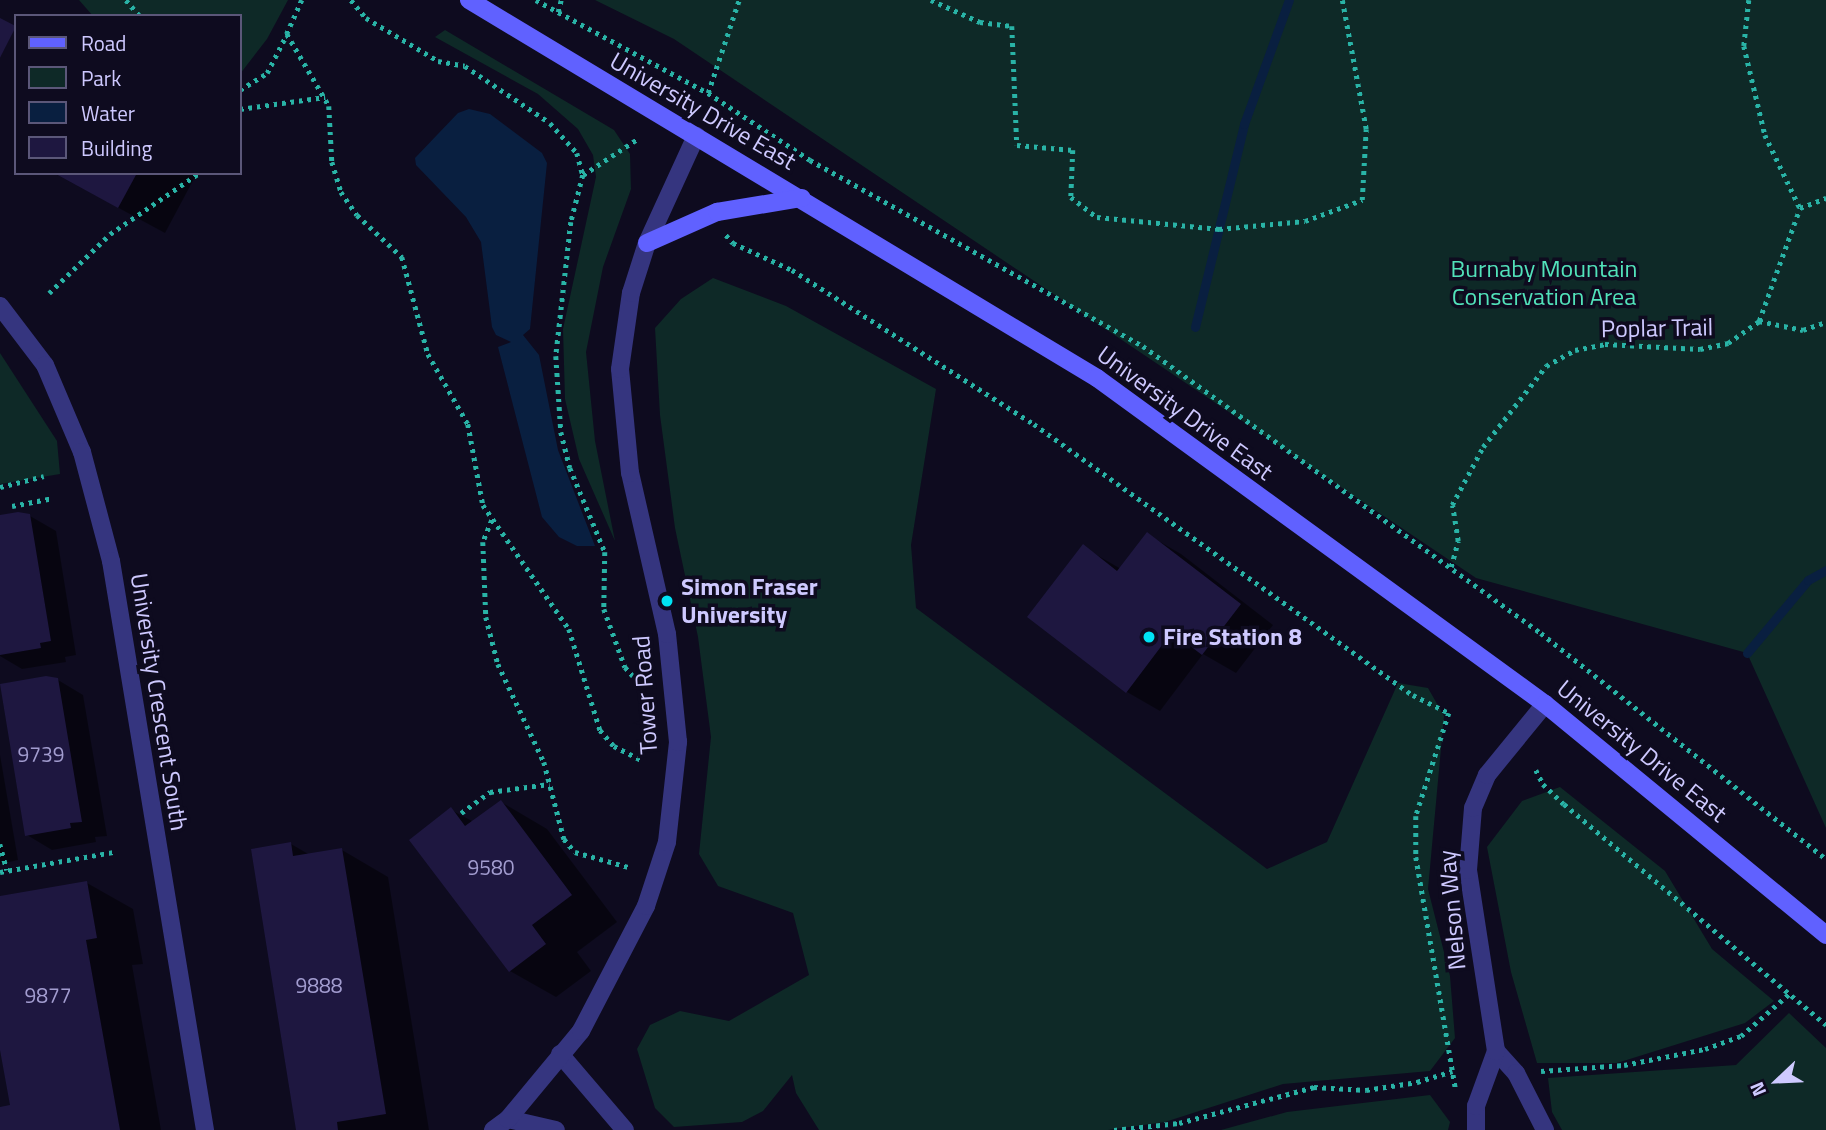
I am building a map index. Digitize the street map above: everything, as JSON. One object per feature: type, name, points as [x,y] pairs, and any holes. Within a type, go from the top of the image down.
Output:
[{"type":"street","name":"University Drive East","points":[[469,0],[1097,378],[1545,704],[1826,935]]},
{"type":"street","name":"Tower Road","points":[[493,1130],[508,1119],[581,1031],[609,984],[646,906],[667,842],[678,742],[667,634],[622,425],[620,369],[625,331],[647,243],[696,136]]},
{"type":"street","points":[[647,243],[717,212],[802,198]]},
{"type":"street","name":"University Crescent South","points":[[0,306],[45,366],[82,452],[111,561],[205,1130]]},
{"type":"street","name":"Nelson Way","points":[[1476,1130],[1476,1106],[1496,1051],[1468,870],[1472,818],[1487,775],[1545,704]]},
{"type":"street","points":[[1496,1051],[1516,1073],[1545,1130]]},
{"type":"street","points":[[560,1054],[625,1130]]},
{"type":"street","points":[[508,1119],[556,1130]]},
{"type":"path","points":[[126,0],[138,14]]},
{"type":"path","points":[[242,89],[267,73],[302,0]]},
{"type":"path","points":[[351,0],[366,18],[438,61],[465,66],[550,123],[577,153],[583,176],[571,222],[555,356],[561,432],[570,468],[605,552],[604,609],[625,667],[633,676],[648,676]]},
{"type":"path","points":[[536,0],[708,93],[810,160],[1143,346],[1451,566],[1707,761],[1826,859]]},
{"type":"path","points":[[558,12],[561,0]]},
{"type":"path","points":[[708,93],[739,0]]},
{"type":"path","points":[[931,0],[979,22],[1013,26],[1017,145],[1073,150],[1071,197],[1079,204],[1097,217],[1219,229],[1305,221],[1362,200],[1366,129],[1342,0]]},
{"type":"path","points":[[1749,0],[1744,46],[1765,135],[1800,208],[1759,321],[1804,330],[1826,322]]},
{"type":"path","points":[[287,33],[325,97],[332,162],[341,192],[357,215],[402,257],[428,354],[468,424],[483,505],[569,629],[600,730],[614,746],[643,761]]},
{"type":"path","points":[[242,109],[325,97]]},
{"type":"path","points":[[583,176],[639,138]]},
{"type":"path","points":[[49,293],[110,234],[196,175]]},
{"type":"path","points":[[1800,208],[1826,198]]},
{"type":"path","points":[[722,228],[733,243],[792,270],[1034,424],[1413,695],[1449,713],[1416,816],[1416,856],[1458,1102]]},
{"type":"path","name":"Poplar Trail","points":[[1451,566],[1458,541],[1452,505],[1483,447],[1546,366],[1575,350],[1605,344],[1700,349],[1728,343],[1759,321]]},
{"type":"path","points":[[0,487],[44,476]]},
{"type":"path","points":[[12,506],[50,499]]},
{"type":"path","points":[[492,520],[483,542],[486,617],[498,664],[532,734],[564,839],[575,852],[628,867]]},
{"type":"path","points":[[1536,770],[1543,784],[1564,804],[1826,1025]]},
{"type":"path","points":[[461,813],[490,792],[548,784]]},
{"type":"path","points":[[0,844],[7,870]]},
{"type":"path","points":[[0,872],[114,852]]},
{"type":"path","points":[[1516,1073],[1624,1065],[1705,1049],[1741,1036],[1789,994]]},
{"type":"path","points":[[1114,1130],[1179,1123],[1314,1087],[1366,1090],[1417,1082],[1453,1071]]},
{"type":"green space","points":[[79,0],[288,0],[267,39],[242,71],[242,14],[91,14]]},
{"type":"green space","name":"Burnaby Mountain Conservation Area","points":[[595,0],[1826,0],[1826,828],[1747,653],[1476,578],[674,39]]},
{"type":"green space","points":[[445,30],[614,130],[630,154],[631,189],[603,267],[586,352],[595,441],[615,541],[579,459],[565,399],[563,329],[596,177],[593,155],[578,129],[538,94],[435,37]]},
{"type":"green space","points":[[713,278],[786,306],[936,389],[911,545],[916,608],[1267,869],[1327,842],[1398,683],[1428,688],[1444,716],[1428,889],[1450,976],[1455,1038],[1430,1071],[1283,1084],[1165,1122],[1108,1130],[819,1130],[796,1093],[792,1075],[763,1111],[742,1122],[674,1127],[655,1108],[637,1049],[650,1025],[680,1011],[729,1021],[809,975],[793,913],[718,886],[699,854],[711,737],[698,637],[675,528],[660,415],[655,328],[681,299]]},
{"type":"green space","points":[[0,353],[57,441],[60,474],[0,484]]},
{"type":"green space","points":[[1560,787],[1665,871],[1712,949],[1774,1001],[1745,1023],[1617,1063],[1537,1063],[1511,972],[1487,847],[1522,801]]},
{"type":"green space","points":[[1789,1013],[1826,1048],[1826,1130],[1562,1130],[1552,1112],[1548,1078],[1736,1065]]},
{"type":"green space","points":[[1430,1095],[1450,1122],[1448,1130],[1221,1130],[1287,1112]]},
{"type":"water","points":[[469,109],[490,114],[542,153],[547,163],[530,329],[523,335],[539,355],[558,450],[595,546],[577,546],[559,537],[542,517],[498,347],[511,342],[496,335],[492,327],[481,242],[466,217],[416,165],[415,158],[458,113]]},
{"type":"building","points":[[0,18],[14,25],[14,30],[0,58]]},
{"type":"building","points":[[58,175],[136,175],[118,208]]},
{"type":"building","points":[[18,512],[30,514],[51,641],[40,643],[41,648],[0,655],[0,515]]},
{"type":"building","name":"Fire Station 8","points":[[1147,532],[1241,604],[1202,655],[1172,632],[1126,693],[1027,617],[1083,544],[1117,571]]},
{"type":"building","points":[[46,676],[58,678],[82,822],[70,823],[71,828],[25,836],[0,684]]},
{"type":"building","points":[[501,800],[572,895],[532,925],[546,944],[509,972],[409,840],[451,807],[465,826]]},
{"type":"building","points":[[291,842],[293,856],[342,848],[386,1114],[337,1122],[338,1130],[296,1130],[251,849]]},
{"type":"building","points":[[87,881],[97,938],[86,940],[120,1130],[0,1130],[0,1107],[10,1105],[0,1050],[0,896]]},
{"type":"waterway","points":[[1195,327],[1244,124],[1289,0]]},
{"type":"waterway","points":[[1747,653],[1808,580],[1826,570]]},
{"type":"place","name":"Simon Fraser University","points":[[667,601]]},
{"type":"place","name":"Fire Station 8","points":[[1149,637]]}]
